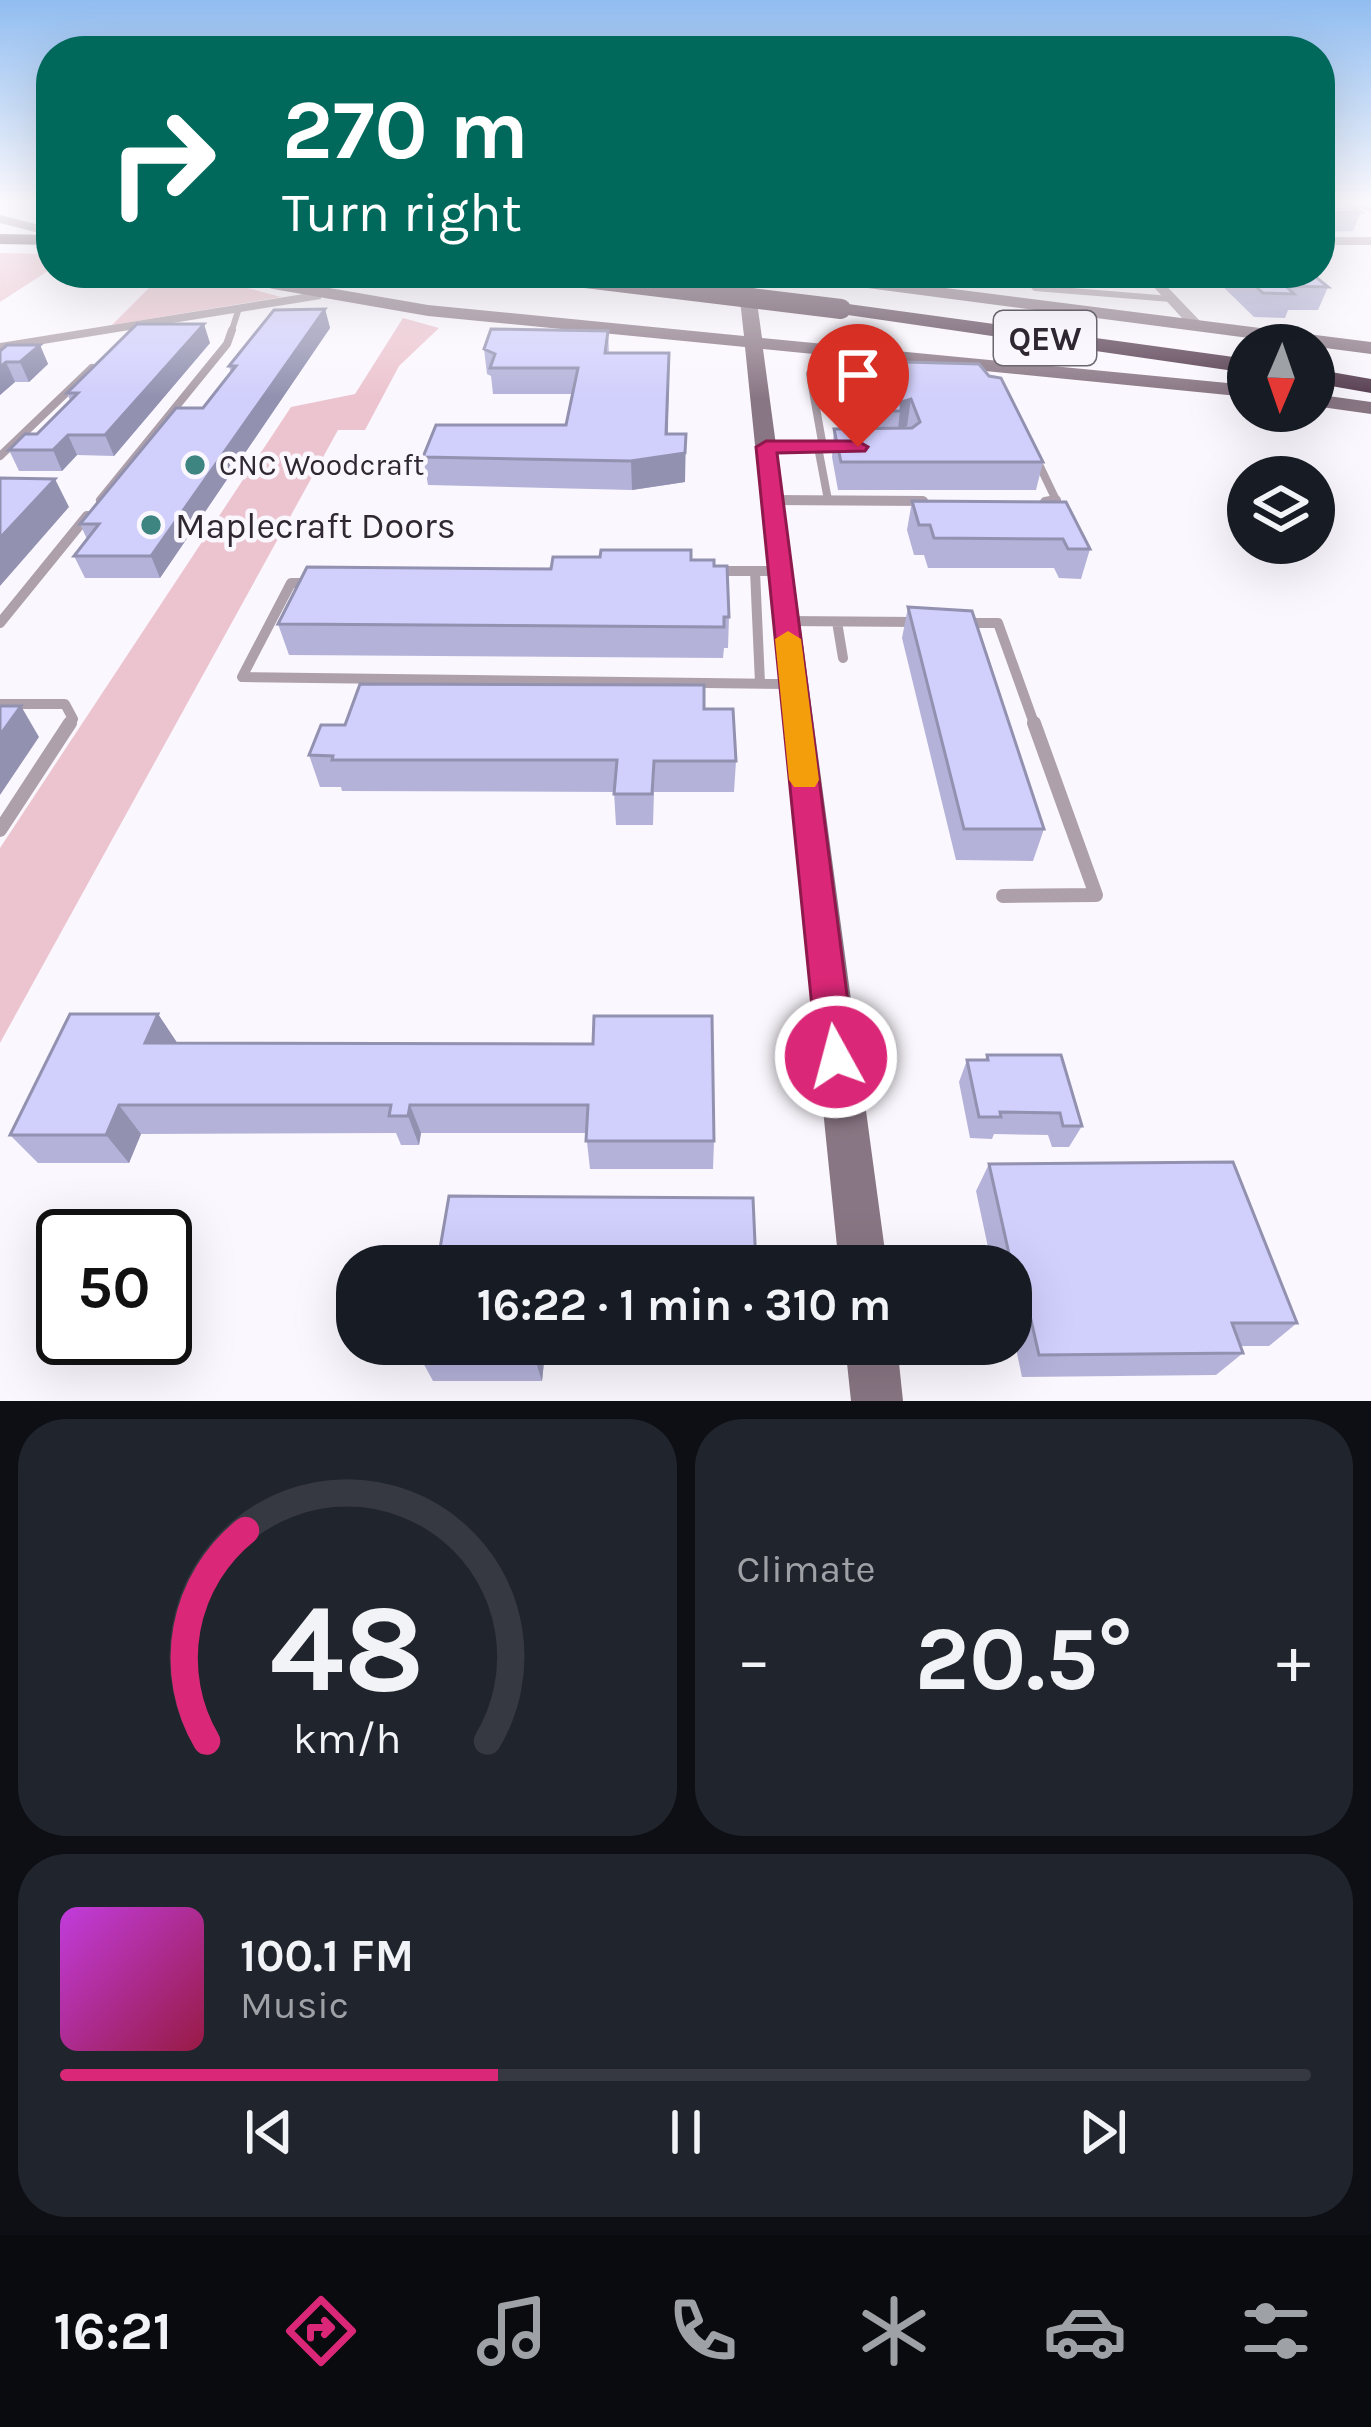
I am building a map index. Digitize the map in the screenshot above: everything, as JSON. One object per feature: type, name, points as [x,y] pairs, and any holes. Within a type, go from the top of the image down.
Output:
[{"type":"highway","name":"QEW","points":[[685,288],[1227,350]]},
{"type":"highway","name":"QEW","points":[[729,288],[1227,363]]},
{"type":"highway","points":[[1335,363],[1371,368]]},
{"type":"highway","points":[[1335,379],[1371,384]]},
{"type":"street","points":[[283,288],[456,315],[1067,367],[1227,388]]},
{"type":"street","points":[[748,288],[772,500],[768,571],[786,621],[860,1245]]},
{"type":"street","points":[[1038,288],[1196,326],[1371,348]]},
{"type":"street","points":[[1161,288],[1196,326]]},
{"type":"street","points":[[0,347],[316,296]]},
{"type":"street","points":[[1335,403],[1371,408]]},
{"type":"street","points":[[873,1365],[877,1401]]},
{"type":"lane","points":[[1132,288],[1141,298]]},
{"type":"lane","points":[[1118,307],[1141,298],[1172,299]]},
{"type":"lane","points":[[0,623],[227,344],[239,308]]},
{"type":"lane","points":[[119,342],[128,326]]},
{"type":"lane","points":[[918,376],[920,355]]},
{"type":"lane","points":[[0,456],[103,358]]},
{"type":"lane","points":[[828,500],[810,374],[840,370],[898,375]]},
{"type":"lane","points":[[840,370],[858,447]]},
{"type":"lane","points":[[1028,443],[1058,502],[1030,502]]},
{"type":"lane","points":[[766,447],[874,447]]},
{"type":"lane","points":[[772,500],[940,501]]},
{"type":"lane","points":[[691,571],[768,571],[760,683]]},
{"type":"lane","points":[[339,583],[291,583],[242,677],[793,684]]},
{"type":"lane","points":[[786,621],[998,623],[1096,895],[1003,896]]},
{"type":"lane","points":[[836,622],[843,658]]},
{"type":"lane","points":[[0,704],[64,704],[73,719],[0,830]]},
{"type":"shaded area","points":[[0,267],[36,267],[36,279],[0,302]]},
{"type":"shaded area","points":[[149,288],[248,288],[281,297],[112,325]]},
{"type":"shaded area","points":[[403,318],[439,328],[399,366],[365,430],[338,430],[0,1043],[0,848],[291,407],[355,394]]},
{"type":"building","points":[[1258,288],[1288,288],[1294,294],[1263,293]]},
{"type":"building","points":[[325,309],[151,556],[74,556],[99,524],[80,524],[176,408],[203,408],[274,310]]},
{"type":"building","points":[[137,324],[204,324],[105,435],[68,435],[53,450],[9,450],[25,434],[37,434],[78,393],[67,393]]},
{"type":"building","points":[[491,329],[608,331],[605,353],[669,353],[666,434],[686,434],[685,453],[631,461],[423,457],[436,425],[566,425],[578,368],[490,368],[495,354],[484,349]]},
{"type":"building","points":[[7,345],[40,345],[20,362],[0,367],[0,351]]},
{"type":"building","points":[[866,361],[979,364],[989,376],[1001,378],[1043,462],[841,462],[834,429],[912,428],[920,422],[911,399],[901,402],[901,411],[879,411]]},
{"type":"building","points":[[0,478],[55,479],[0,538]]},
{"type":"building","points":[[912,501],[1066,502],[1090,549],[1068,549],[1063,539],[934,538],[930,525],[919,525]]},
{"type":"building","points":[[601,550],[691,550],[691,560],[714,560],[714,566],[727,566],[729,617],[724,617],[724,627],[278,624],[307,567],[551,569],[553,557],[600,557]]},
{"type":"building","points":[[908,607],[972,611],[1044,829],[964,829]]},
{"type":"building","points":[[360,684],[704,685],[704,709],[733,709],[736,761],[654,761],[652,794],[614,794],[617,760],[332,760],[333,756],[309,755],[321,725],[345,725]]},
{"type":"building","points":[[0,706],[21,706],[0,735]]},
{"type":"building","points":[[70,1014],[158,1014],[145,1043],[593,1044],[594,1016],[712,1016],[714,1141],[586,1141],[588,1105],[410,1105],[408,1116],[389,1116],[391,1105],[119,1105],[106,1135],[10,1135]]},
{"type":"building","points":[[987,1055],[1061,1055],[1082,1126],[1063,1126],[1060,1113],[1000,1112],[1001,1117],[979,1117],[967,1060],[988,1060]]},
{"type":"building","points":[[1233,1162],[1297,1323],[1232,1323],[1243,1353],[1039,1355],[1032,1324],[1032,1245],[1007,1245],[989,1164]]},
{"type":"building","points":[[449,1196],[753,1198],[755,1245],[441,1245]]},
{"type":"slow traffic","points":[[788,639],[804,780]]},
{"type":"place","name":"CNC Woodcraft","points":[[195,465]]},
{"type":"place","name":"Maplecraft Doors","points":[[151,525]]},
{"type":"route","points":[[836,1057],[766,447],[858,447]]}]
